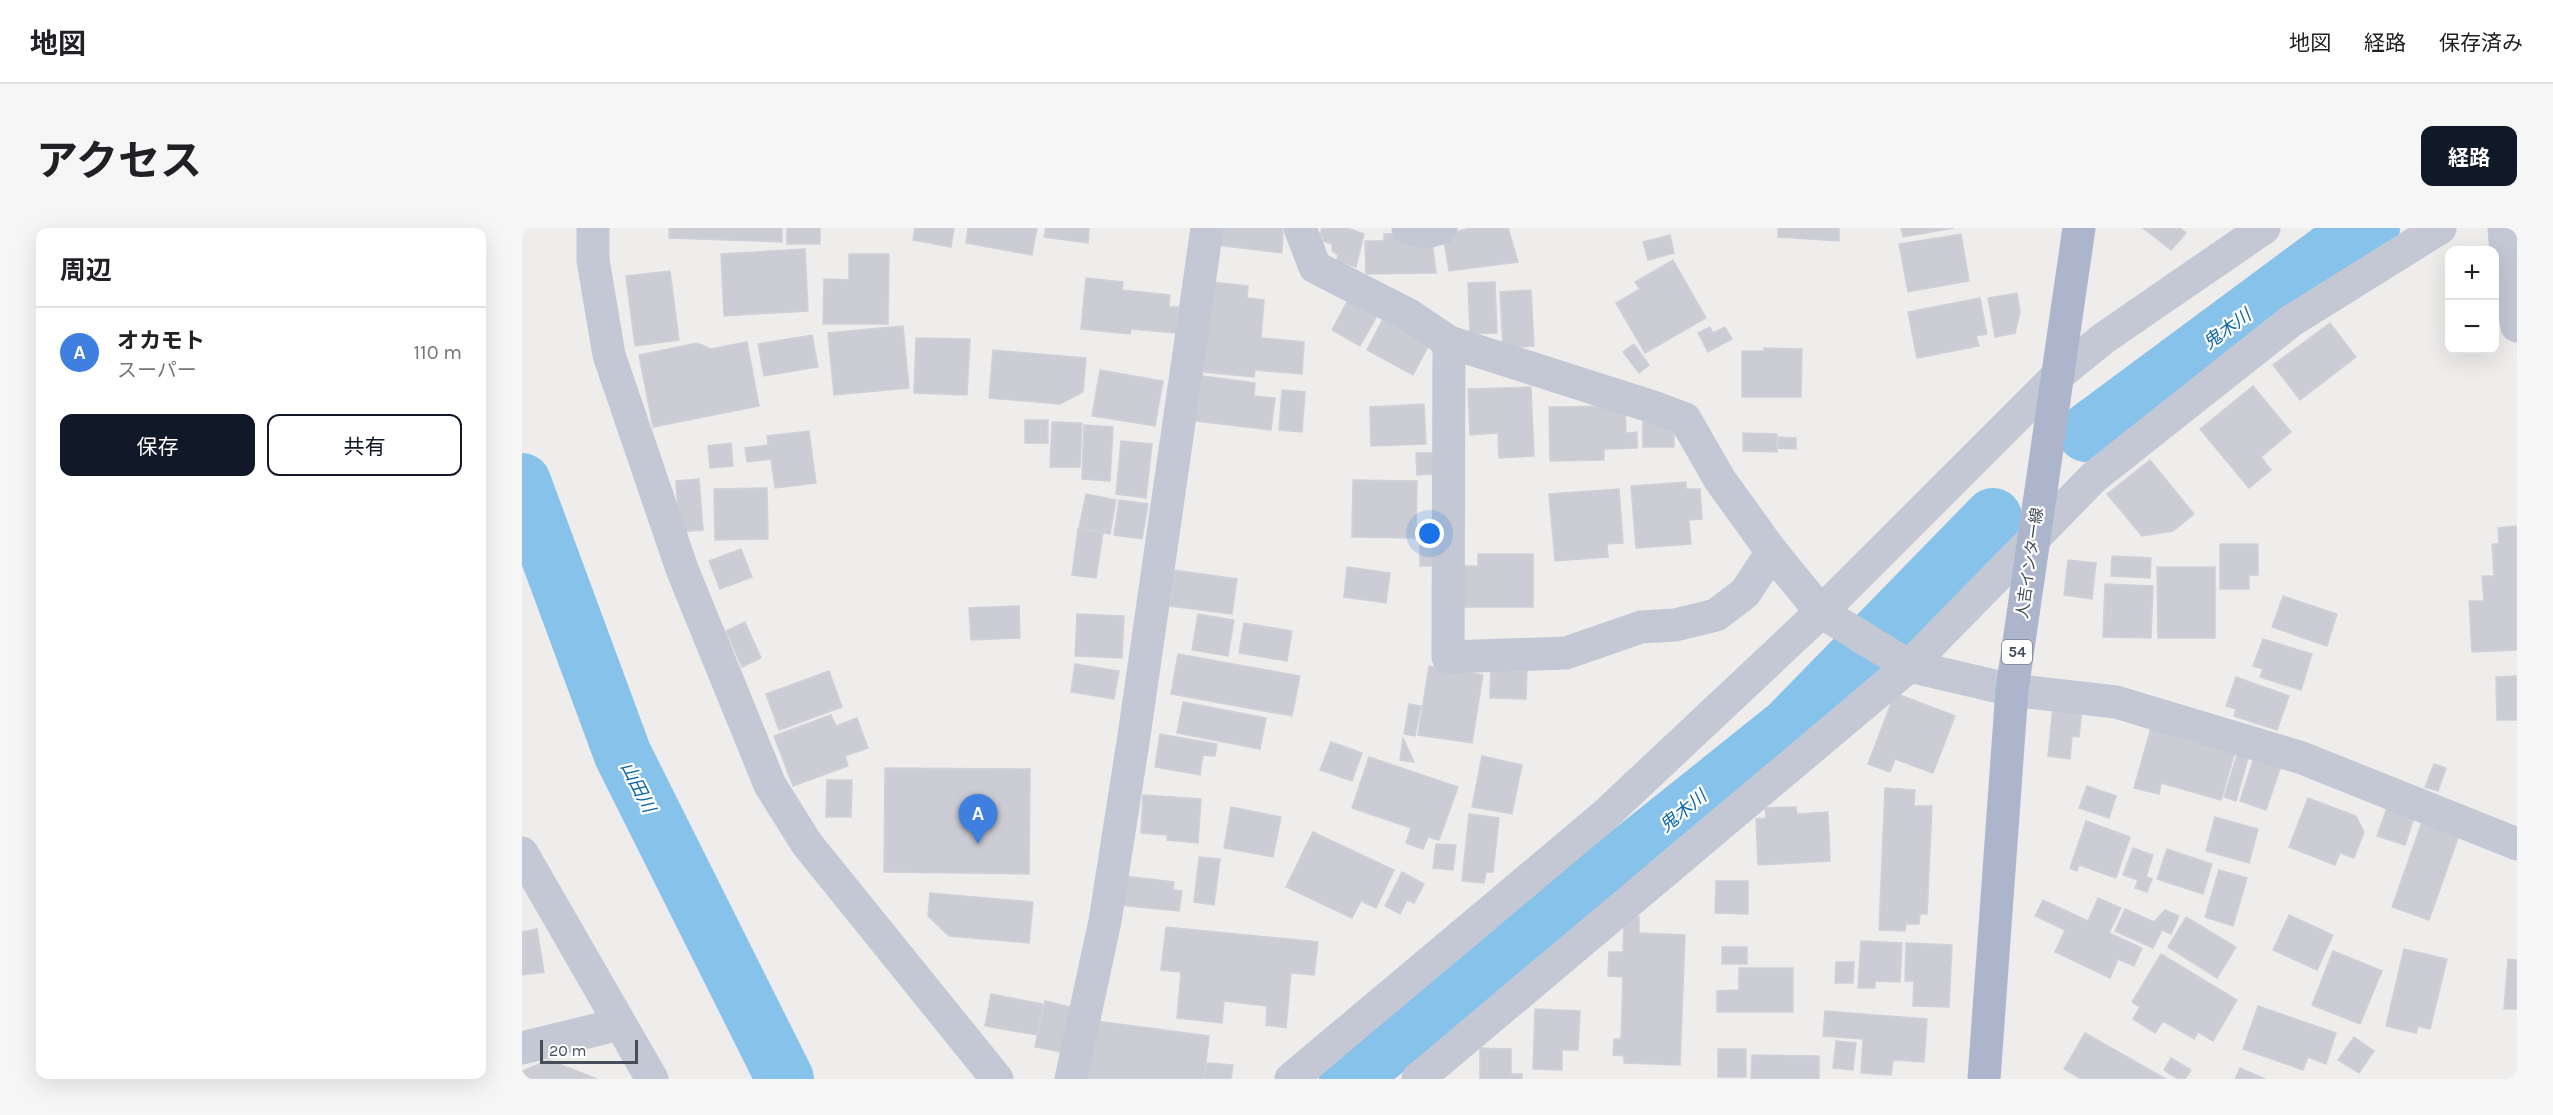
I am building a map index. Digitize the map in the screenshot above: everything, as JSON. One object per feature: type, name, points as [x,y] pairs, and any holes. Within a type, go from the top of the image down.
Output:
[{"type":"main road","name":"人吉インター線","points":[[1980,1076],[2012,690],[2079,228]]},
{"type":"street","points":[[593,228],[593,260],[609,355],[682,569],[770,785],[807,844],[997,1079]]},
{"type":"street","points":[[1071,1079],[1105,921],[1207,228]]},
{"type":"street","points":[[1300,228],[1315,267],[1409,315],[1449,342],[1685,419],[1720,480],[1772,552],[1821,612],[1909,666],[2012,690],[2116,702],[2302,758],[2517,844]]},
{"type":"street","points":[[1408,228],[1427,232],[1441,228]]},
{"type":"street","points":[[1291,1079],[1604,816],[1821,612],[2057,376],[2104,338],[2264,228]]},
{"type":"street","points":[[1418,1079],[1909,666],[2094,477],[2291,321],[2440,228]]},
{"type":"street","points":[[2504,228],[2507,270],[2517,326]]},
{"type":"street","points":[[1449,342],[1448,657],[1566,653],[1641,627],[1675,625],[1716,615],[1746,593],[1772,552]]},
{"type":"street","points":[[522,853],[652,1079]]},
{"type":"street","points":[[522,1048],[620,1024]]},
{"type":"building","points":[[669,228],[782,228],[782,242],[669,238]]},
{"type":"building","points":[[787,228],[820,228],[820,244],[787,244]]},
{"type":"building","points":[[915,228],[954,228],[951,247],[913,240]]},
{"type":"building","points":[[968,228],[1037,228],[1032,255],[966,243]]},
{"type":"building","points":[[1046,228],[1089,228],[1088,243],[1044,237]]},
{"type":"building","points":[[1218,228],[1283,228],[1282,253],[1216,245]]},
{"type":"building","points":[[1322,228],[1347,228],[1364,234],[1356,267],[1337,261],[1338,255],[1332,251],[1332,244],[1323,241],[1320,235]]},
{"type":"building","points":[[1471,228],[1508,228],[1518,262],[1449,271],[1443,235]]},
{"type":"building","points":[[1778,228],[1839,228],[1839,241],[1778,237]]},
{"type":"building","points":[[1901,228],[1954,228],[1903,237]]},
{"type":"building","points":[[2143,228],[2180,228],[2186,233],[2171,250]]},
{"type":"building","points":[[1414,233],[1432,240],[1436,273],[1366,274],[1365,241],[1384,241],[1384,234]]},
{"type":"building","points":[[1961,234],[1969,281],[1908,292],[1899,244]]},
{"type":"building","points":[[1670,235],[1674,253],[1648,260],[1643,242]]},
{"type":"building","points":[[805,249],[808,311],[724,316],[721,254]]},
{"type":"building","points":[[849,254],[889,254],[888,324],[823,324],[824,279],[849,280]]},
{"type":"building","points":[[1673,260],[1706,318],[1645,353],[1616,303],[1640,289],[1635,282]]},
{"type":"building","points":[[670,271],[679,340],[635,346],[626,276]]},
{"type":"building","points":[[1086,278],[1123,282],[1122,290],[1170,295],[1169,307],[1178,307],[1176,333],[1131,329],[1130,334],[1081,329]]},
{"type":"building","points":[[1211,282],[1248,286],[1247,298],[1264,300],[1261,338],[1304,342],[1302,374],[1255,370],[1254,377],[1203,372]]},
{"type":"building","points":[[1495,282],[1497,333],[1470,334],[1468,283]]},
{"type":"building","points":[[1531,290],[1534,346],[1503,348],[1500,292]]},
{"type":"building","points":[[2017,293],[2020,312],[2015,333],[1995,337],[1988,298]]},
{"type":"building","points":[[1980,298],[1987,334],[1976,336],[1979,346],[1917,358],[1908,312]]},
{"type":"building","points":[[1348,300],[1377,316],[1360,346],[1332,330]]},
{"type":"building","points":[[1385,315],[1432,339],[1413,375],[1367,350]]},
{"type":"building","points":[[2330,323],[2356,357],[2300,400],[2273,365]]},
{"type":"building","points":[[903,326],[909,388],[834,395],[828,333]]},
{"type":"building","points":[[1710,327],[1713,333],[1725,327],[1732,339],[1708,352],[1698,333]]},
{"type":"building","points":[[812,335],[818,367],[764,376],[758,344]]},
{"type":"building","points":[[916,338],[970,339],[967,395],[914,393]]},
{"type":"building","points":[[747,342],[759,406],[653,427],[639,355],[697,343],[711,349]]},
{"type":"building","points":[[1634,344],[1649,365],[1639,373],[1623,352]]},
{"type":"building","points":[[1764,348],[1802,349],[1801,397],[1742,397],[1742,351],[1764,351]]},
{"type":"building","points":[[993,350],[1086,358],[1083,392],[1060,404],[989,398]]},
{"type":"building","points":[[1100,370],[1163,381],[1155,426],[1092,416]]},
{"type":"building","points":[[1202,376],[1255,383],[1254,396],[1275,398],[1271,430],[1196,421]]},
{"type":"building","points":[[2253,386],[2291,432],[2261,457],[2271,470],[2249,488],[2200,429]]},
{"type":"building","points":[[1531,387],[1534,456],[1499,458],[1498,433],[1470,435],[1468,389]]},
{"type":"building","points":[[1282,390],[1305,392],[1302,432],[1279,430]]},
{"type":"building","points":[[1424,404],[1426,444],[1371,446],[1370,407]]},
{"type":"building","points":[[1625,406],[1626,433],[1637,432],[1637,448],[1604,449],[1604,460],[1550,461],[1549,407]]},
{"type":"building","points":[[1674,418],[1674,447],[1643,447],[1643,419]]},
{"type":"building","points":[[1025,420],[1048,420],[1048,443],[1025,443]]},
{"type":"building","points":[[1052,422],[1082,423],[1080,467],[1050,467]]},
{"type":"building","points":[[1084,425],[1113,427],[1110,481],[1082,479]]},
{"type":"building","points":[[809,431],[816,483],[775,488],[771,459],[747,462],[745,448],[768,445],[767,436]]},
{"type":"building","points":[[1743,433],[1777,434],[1777,452],[1743,451]]},
{"type":"building","points":[[1779,437],[1796,438],[1796,449],[1778,448]]},
{"type":"building","points":[[1121,441],[1152,444],[1146,498],[1116,494]]},
{"type":"building","points":[[731,443],[733,466],[710,468],[708,446]]},
{"type":"building","points":[[1416,453],[1434,453],[1435,474],[1417,475]]},
{"type":"building","points":[[2150,460],[2194,514],[2173,531],[2142,536],[2107,494]]},
{"type":"building","points":[[699,479],[703,530],[679,532],[676,481]]},
{"type":"building","points":[[1353,480],[1417,481],[1416,538],[1352,537]]},
{"type":"building","points":[[1686,482],[1686,489],[1700,489],[1702,519],[1689,520],[1691,544],[1636,548],[1631,486]]},
{"type":"building","points":[[767,488],[768,539],[715,540],[714,489]]},
{"type":"building","points":[[1619,489],[1623,543],[1607,544],[1608,557],[1555,561],[1549,494]]},
{"type":"building","points":[[1086,494],[1116,500],[1110,534],[1079,528]]},
{"type":"building","points":[[1119,500],[1148,504],[1142,539],[1114,535]]},
{"type":"building","points":[[2517,526],[2517,650],[2472,652],[2469,601],[2484,601],[2482,576],[2494,576],[2492,544],[2499,544],[2498,528]]},
{"type":"building","points":[[1078,529],[1103,533],[1096,578],[1072,575]]},
{"type":"building","points":[[1435,531],[1436,566],[1420,566],[1420,532]]},
{"type":"building","points":[[2220,544],[2258,544],[2258,575],[2249,575],[2249,589],[2220,589]]},
{"type":"building","points":[[741,549],[752,577],[720,589],[709,561]]},
{"type":"building","points":[[1478,554],[1533,554],[1533,607],[1463,607],[1463,566],[1478,566]]},
{"type":"building","points":[[2112,556],[2151,558],[2150,578],[2111,576]]},
{"type":"building","points":[[2068,560],[2096,563],[2092,599],[2064,595]]},
{"type":"building","points":[[1347,567],[1390,573],[1386,603],[1344,597]]},
{"type":"building","points":[[2157,567],[2215,567],[2215,638],[2158,638]]},
{"type":"building","points":[[1174,570],[1237,579],[1232,614],[1170,606]]},
{"type":"building","points":[[2105,584],[2153,586],[2151,638],[2103,637]]},
{"type":"building","points":[[2283,596],[2337,614],[2327,646],[2272,627]]},
{"type":"building","points":[[1019,606],[1020,638],[971,640],[969,608]]},
{"type":"building","points":[[1077,614],[1124,616],[1122,658],[1075,656]]},
{"type":"building","points":[[1198,614],[1234,620],[1228,656],[1192,650]]},
{"type":"building","points":[[745,622],[761,658],[742,667],[726,631]]},
{"type":"building","points":[[1244,623],[1292,631],[1287,661],[1239,653]]},
{"type":"building","points":[[2263,639],[2312,654],[2301,690],[2260,677],[2263,669],[2253,666]]},
{"type":"building","points":[[1178,654],[1300,676],[1292,716],[1171,694]]},
{"type":"building","points":[[1075,664],[1119,671],[1114,699],[1071,692]]},
{"type":"building","points":[[1429,666],[1483,675],[1472,743],[1418,735]]},
{"type":"building","points":[[1491,666],[1527,667],[1526,699],[1490,698]]},
{"type":"building","points":[[829,671],[842,707],[779,730],[766,694]]},
{"type":"building","points":[[2517,676],[2517,720],[2497,720],[2496,677]]},
{"type":"building","points":[[2236,677],[2289,696],[2277,730],[2234,716],[2236,709],[2226,706]]},
{"type":"building","points":[[1895,693],[1955,716],[1933,773],[1895,759],[1890,772],[1868,764]]},
{"type":"building","points":[[1183,702],[1266,718],[1260,749],[1177,733]]},
{"type":"building","points":[[1409,704],[1421,706],[1415,736],[1404,734]]},
{"type":"building","points":[[2053,706],[2082,709],[2079,737],[2072,736],[2070,759],[2048,756]]},
{"type":"building","points":[[831,715],[836,726],[857,718],[868,748],[845,756],[848,766],[793,786],[774,736]]},
{"type":"building","points":[[2151,728],[2235,752],[2221,800],[2161,783],[2159,794],[2134,788]]},
{"type":"building","points":[[1160,734],[1217,744],[1215,756],[1203,755],[1200,775],[1155,767]]},
{"type":"building","points":[[1403,738],[1414,762],[1400,760]]},
{"type":"building","points":[[1331,742],[1362,753],[1352,781],[1320,770]]},
{"type":"building","points":[[2238,752],[2249,755],[2236,801],[2224,797]]},
{"type":"building","points":[[1482,756],[1522,765],[1512,814],[1472,807]]},
{"type":"building","points":[[1369,757],[1458,787],[1439,840],[1428,837],[1423,849],[1406,843],[1411,828],[1352,808]]},
{"type":"building","points":[[2254,757],[2281,766],[2266,810],[2240,801]]},
{"type":"building","points":[[2434,764],[2446,768],[2438,791],[2425,787]]},
{"type":"building","points":[[885,768],[1030,769],[1029,874],[884,872]]},
{"type":"building","points":[[827,780],[852,780],[851,817],[826,817]]},
{"type":"building","points":[[2087,786],[2116,796],[2109,818],[2079,808]]},
{"type":"building","points":[[1885,788],[1915,790],[1914,806],[1932,806],[1927,914],[1920,914],[1919,924],[1906,924],[1905,931],[1879,930]]},
{"type":"building","points":[[1143,795],[1201,799],[1198,843],[1167,840],[1167,835],[1141,833]]},
{"type":"building","points":[[2308,798],[2356,816],[2364,832],[2354,858],[2340,853],[2335,865],[2289,847]]},
{"type":"building","points":[[1231,807],[1281,817],[1273,857],[1224,848]]},
{"type":"building","points":[[1796,807],[1797,814],[1828,812],[1830,861],[1758,865],[1756,819],[1766,818],[1765,808]]},
{"type":"building","points":[[2387,808],[2414,818],[2405,845],[2377,836]]},
{"type":"building","points":[[1469,814],[1499,818],[1493,872],[1486,872],[1484,883],[1462,881]]},
{"type":"building","points":[[2215,817],[2258,829],[2249,863],[2206,851]]},
{"type":"building","points":[[2086,821],[2130,837],[2116,878],[2079,865],[2077,871],[2070,868]]},
{"type":"building","points":[[2422,822],[2459,835],[2429,920],[2392,907]]},
{"type":"building","points":[[1313,832],[1394,870],[1376,908],[1361,901],[1352,918],[1286,887]]},
{"type":"building","points":[[1436,844],[1456,845],[1453,870],[1433,868]]},
{"type":"building","points":[[2133,848],[2153,855],[2146,877],[2152,879],[2147,892],[2135,888],[2138,880],[2123,875]]},
{"type":"building","points":[[2167,849],[2212,864],[2203,894],[2157,879]]},
{"type":"building","points":[[1199,857],[1220,859],[1214,905],[1194,902]]},
{"type":"building","points":[[2219,870],[2247,878],[2233,926],[2205,917]]},
{"type":"building","points":[[1402,872],[1424,884],[1414,903],[1407,900],[1400,914],[1385,906]]},
{"type":"building","points":[[1124,876],[1174,882],[1173,890],[1182,891],[1179,911],[1120,905]]},
{"type":"building","points":[[1716,881],[1748,881],[1748,914],[1715,913]]},
{"type":"building","points":[[930,893],[1033,902],[1029,943],[949,936],[928,916]]},
{"type":"building","points":[[2098,898],[2121,908],[2109,933],[2142,948],[2134,966],[2118,959],[2110,978],[2055,952],[2065,930],[2035,916],[2043,900],[2088,921]]},
{"type":"building","points":[[2125,909],[2154,922],[2165,910],[2179,916],[2171,934],[2162,930],[2153,948],[2115,931]]},
{"type":"building","points":[[2289,915],[2333,935],[2317,970],[2273,950]]},
{"type":"building","points":[[1624,916],[1639,917],[1639,933],[1685,935],[1680,1065],[1624,1063],[1624,1056],[1613,1055],[1614,1039],[1621,1039],[1623,977],[1608,976],[1609,952],[1623,952]]},
{"type":"building","points":[[2186,917],[2236,947],[2217,978],[2168,947]]},
{"type":"building","points":[[1166,927],[1318,942],[1314,975],[1291,973],[1286,1028],[1266,1025],[1267,1006],[1224,1001],[1222,1023],[1177,1018],[1181,972],[1161,970]]},
{"type":"building","points":[[537,929],[544,972],[522,975],[522,932]]},
{"type":"building","points":[[1861,941],[1902,943],[1900,982],[1875,981],[1875,988],[1858,988]]},
{"type":"building","points":[[1906,943],[1952,945],[1949,1007],[1913,1006],[1914,981],[1905,981]]},
{"type":"building","points":[[1722,947],[1747,947],[1747,964],[1722,964]]},
{"type":"building","points":[[2404,949],[2447,959],[2430,1029],[2418,1026],[2416,1033],[2386,1026]]},
{"type":"building","points":[[2333,951],[2382,971],[2360,1024],[2312,1005]]},
{"type":"building","points":[[2161,954],[2237,1000],[2213,1041],[2198,1032],[2194,1039],[2163,1021],[2155,1033],[2133,1019],[2140,1007],[2132,1002]]},
{"type":"building","points":[[2508,959],[2517,960],[2517,1009],[2504,1009]]},
{"type":"building","points":[[1836,962],[1854,962],[1853,983],[1835,983]]},
{"type":"building","points":[[1739,968],[1793,968],[1793,1012],[1717,1012],[1717,991],[1739,990]]},
{"type":"building","points":[[991,994],[1043,1004],[1037,1035],[985,1026]]},
{"type":"building","points":[[1045,1001],[1071,1007],[1061,1052],[1035,1047]]},
{"type":"building","points":[[2258,1006],[2336,1033],[2326,1064],[2308,1057],[2303,1070],[2243,1049]]},
{"type":"building","points":[[1535,1009],[1580,1011],[1578,1050],[1562,1050],[1562,1070],[1533,1069]]},
{"type":"building","points":[[1825,1011],[1927,1019],[1924,1062],[1893,1060],[1891,1075],[1861,1073],[1863,1039],[1823,1036]]},
{"type":"building","points":[[1096,1021],[1209,1036],[1204,1079],[1088,1079]]},
{"type":"building","points":[[2085,1033],[2166,1079],[2081,1079],[2064,1069]]},
{"type":"building","points":[[2354,1037],[2374,1051],[2359,1073],[2338,1060]]},
{"type":"building","points":[[1836,1041],[1856,1043],[1853,1070],[1833,1068]]},
{"type":"building","points":[[1480,1048],[1511,1049],[1511,1074],[1522,1074],[1522,1079],[1480,1079]]},
{"type":"building","points":[[1718,1049],[1746,1049],[1746,1077],[1718,1077]]},
{"type":"building","points":[[1752,1055],[1819,1056],[1819,1079],[1751,1079]]},
{"type":"building","points":[[2171,1058],[2191,1070],[2185,1079],[2178,1079],[2164,1070]]},
{"type":"building","points":[[549,1060],[597,1079],[522,1079],[522,1071]]},
{"type":"building","points":[[1207,1063],[1233,1065],[1231,1079],[1205,1079]]},
{"type":"building","points":[[2240,1068],[2265,1079],[2235,1079]]},
{"type":"waterway","name":"鬼木川","points":[[2086,433],[2329,253],[2371,228]]},
{"type":"waterway","name":"山田川","points":[[522,482],[623,755],[785,1079]]},
{"type":"waterway","name":"鬼木川","points":[[1348,1079],[1788,727],[1993,517]]},
{"type":"place","name":"オカモト","points":[[978,844]]}]
